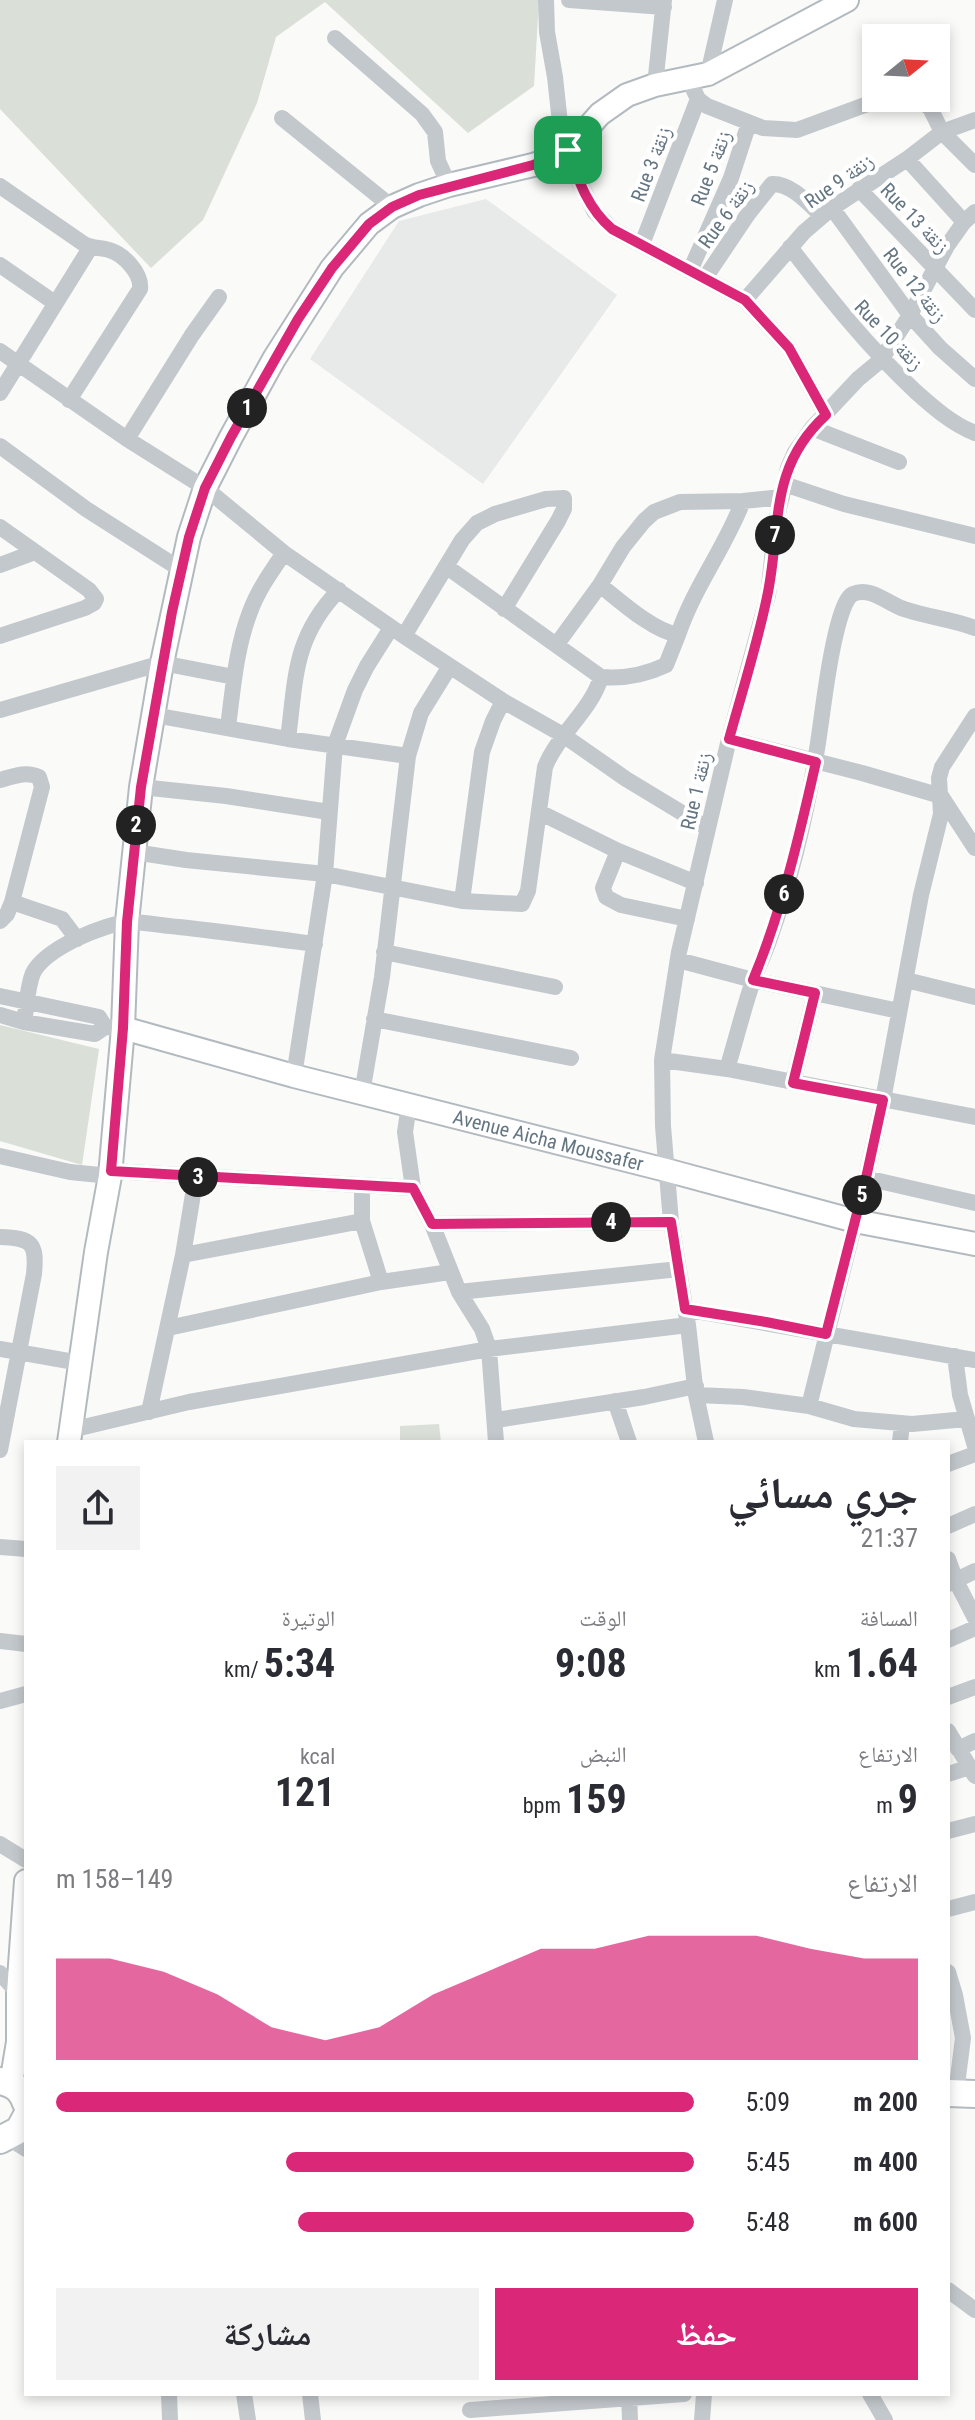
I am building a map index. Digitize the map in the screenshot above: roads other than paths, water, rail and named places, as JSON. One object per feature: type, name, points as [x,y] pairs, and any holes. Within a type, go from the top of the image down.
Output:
[{"type":"street","points":[[546,0],[547,32],[558,109],[568,150],[594,211],[612,229],[745,300],[789,348],[826,415]]},
{"type":"street","points":[[569,0],[664,3],[655,85]]},
{"type":"street","points":[[725,0],[698,76],[698,99],[707,106],[763,128],[797,130],[862,106]]},
{"type":"street","points":[[847,0],[698,76],[655,85],[614,102],[568,150],[533,165],[449,185],[392,207],[369,224],[332,268],[274,359],[205,488],[189,537],[162,663],[141,787],[114,1027],[110,1174],[70,1436],[149,1412],[249,1391],[686,1317],[766,1322],[975,1360]]},
{"type":"street","points":[[335,38],[429,123],[435,132],[438,161],[449,185]]},
{"type":"street","name":"Rue 3 زنقة","points":[[642,244],[698,99]]},
{"type":"street","points":[[932,112],[942,132],[975,165]]},
{"type":"street","points":[[282,118],[392,207]]},
{"type":"street","name":"Rue 9 زنقة","points":[[745,300],[790,247],[827,212],[942,132],[975,120]]},
{"type":"street","name":"Rue 5 زنقة","points":[[698,274],[749,123]]},
{"type":"street","points":[[907,159],[972,216]]},
{"type":"street","name":"Rue 6 زنقة","points":[[698,274],[772,184],[777,183],[791,190],[827,212]]},
{"type":"street","points":[[0,186],[90,248],[110,250],[123,256],[140,278],[141,283],[109,339],[69,400]]},
{"type":"street","name":"Rue 13 زنقة","points":[[859,189],[975,310]]},
{"type":"street","name":"Rue 12 زنقة","points":[[827,212],[910,315],[940,348],[975,379]]},
{"type":"street","name":"Rue 1 زنقة","points":[[706,1440],[671,1222],[666,1170],[662,1060],[678,960],[707,828],[768,595],[783,490],[795,452],[812,428],[858,379],[881,360],[910,315],[935,267],[972,216]]},
{"type":"street","name":"Rue 10 زنقة","points":[[790,247],[881,360],[936,409],[975,433]]},
{"type":"street","points":[[0,393],[90,248]]},
{"type":"street","points":[[0,265],[55,303]]},
{"type":"street","points":[[127,439],[219,297]]},
{"type":"street","points":[[0,351],[127,439],[205,488],[284,553],[397,632],[707,828]]},
{"type":"street","points":[[812,428],[899,462]]},
{"type":"street","points":[[0,446],[86,509],[183,571]]},
{"type":"street","points":[[557,644],[623,547],[654,512],[680,502],[743,501],[783,490],[975,536]]},
{"type":"street","points":[[294,1076],[325,874],[335,745],[355,690],[367,666],[447,567],[470,529],[486,518],[546,499],[565,499],[558,521],[504,609]]},
{"type":"street","points":[[447,567],[601,677],[649,673],[666,665],[687,609],[725,543],[743,501]]},
{"type":"street","points":[[0,527],[89,590],[95,600],[85,608],[0,636]]},
{"type":"street","points":[[0,565],[35,552]]},
{"type":"street","points":[[228,727],[234,677],[249,613],[284,553]]},
{"type":"street","points":[[600,585],[641,617],[670,634],[678,635]]},
{"type":"street","points":[[288,739],[300,653],[312,625],[339,590]]},
{"type":"street","points":[[727,1069],[753,980],[786,886],[816,762],[826,680],[841,613],[849,597],[857,592],[873,594],[904,609],[975,628]]},
{"type":"street","points":[[0,710],[162,663],[234,677]]},
{"type":"street","points":[[362,1093],[394,888],[408,756],[421,713],[450,666]]},
{"type":"street","points":[[134,852],[325,874],[462,901],[517,905],[523,902],[528,891],[545,767],[551,751],[591,698],[601,677]]},
{"type":"street","points":[[462,901],[482,752],[503,701]]},
{"type":"street","points":[[154,715],[408,756]]},
{"type":"street","points":[[809,1406],[883,1100],[928,863],[941,814],[939,778],[942,767],[975,716]]},
{"type":"street","points":[[729,739],[941,796],[975,848]]},
{"type":"street","points":[[0,780],[25,774],[39,777],[41,781],[41,793],[12,902],[0,921]]},
{"type":"street","points":[[141,787],[329,812]]},
{"type":"street","points":[[539,812],[618,851],[696,883]]},
{"type":"street","points":[[618,851],[603,888],[606,897],[621,905],[687,919]]},
{"type":"street","points":[[12,902],[62,919],[77,939]]},
{"type":"street","points":[[24,1022],[34,971],[54,952],[77,939],[127,922],[315,944]]},
{"type":"street","points":[[384,952],[555,987]]},
{"type":"street","points":[[678,960],[753,980],[899,1011]]},
{"type":"street","points":[[906,980],[975,997]]},
{"type":"street","points":[[793,1083],[815,993]]},
{"type":"street","points":[[0,996],[99,1017],[114,1027]]},
{"type":"street","points":[[0,1015],[95,1034],[114,1027]]},
{"type":"street","points":[[374,1019],[571,1058]]},
{"type":"street","name":"Avenue Aicha Moussafer","points":[[114,1027],[855,1221],[975,1244]]},
{"type":"street","points":[[662,1060],[727,1069],[975,1117]]},
{"type":"street","points":[[409,1105],[405,1132],[413,1188],[432,1224],[459,1292],[482,1329],[489,1349],[496,1440]]},
{"type":"street","points":[[0,1156],[70,1172],[413,1188]]},
{"type":"street","points":[[149,1412],[183,1255],[196,1176]]},
{"type":"street","points":[[866,1178],[975,1203]]},
{"type":"street","points":[[362,1186],[362,1221],[381,1282]]},
{"type":"street","points":[[183,1255],[362,1221]]},
{"type":"street","points":[[432,1224],[671,1222]]},
{"type":"street","points":[[0,1237],[26,1240],[36,1253],[0,1450]]},
{"type":"street","points":[[459,1292],[679,1269]]},
{"type":"street","points":[[168,1328],[381,1282],[450,1272]]},
{"type":"street","points":[[0,1349],[80,1363]]},
{"type":"street","points":[[955,1356],[966,1419],[975,1446]]},
{"type":"street","points":[[496,1420],[696,1391],[809,1406],[854,1419],[927,1424],[966,1419]]},
{"type":"street","points":[[615,1401],[628,1440]]},
{"type":"street","points":[[900,1440],[902,1423]]},
{"type":"street","points":[[950,1463],[975,1454]]},
{"type":"street","points":[[950,1525],[975,1514]]},
{"type":"street","points":[[0,1547],[24,1549]]},
{"type":"street","points":[[975,1571],[952,1582],[975,1618]]},
{"type":"street","points":[[950,1639],[975,1628]]},
{"type":"street","points":[[0,1641],[24,1644]]},
{"type":"street","points":[[950,1696],[975,1687]]},
{"type":"street","points":[[0,1701],[24,1695]]},
{"type":"street","points":[[950,1735],[972,1772],[950,1774]]},
{"type":"street","points":[[958,1749],[975,1741]]},
{"type":"street","points":[[950,1830],[975,1824]]},
{"type":"street","points":[[0,1844],[24,1859]]},
{"type":"street","points":[[950,1908],[975,1902]]},
{"type":"street","points":[[16,2088],[24,1909]]},
{"type":"street","points":[[0,1973],[18,1993]]},
{"type":"street","points":[[950,1979],[963,2038],[960,2093]]},
{"type":"street","points":[[950,2291],[975,2310]]},
{"type":"street","points":[[169,2396],[170,2420]]},
{"type":"street","points":[[244,2396],[248,2420]]},
{"type":"street","points":[[310,2396],[313,2420]]},
{"type":"street","points":[[470,2408],[629,2396],[630,2420]]},
{"type":"street","points":[[702,2420],[704,2396]]},
{"type":"street","points":[[871,2396],[885,2420]]}]
